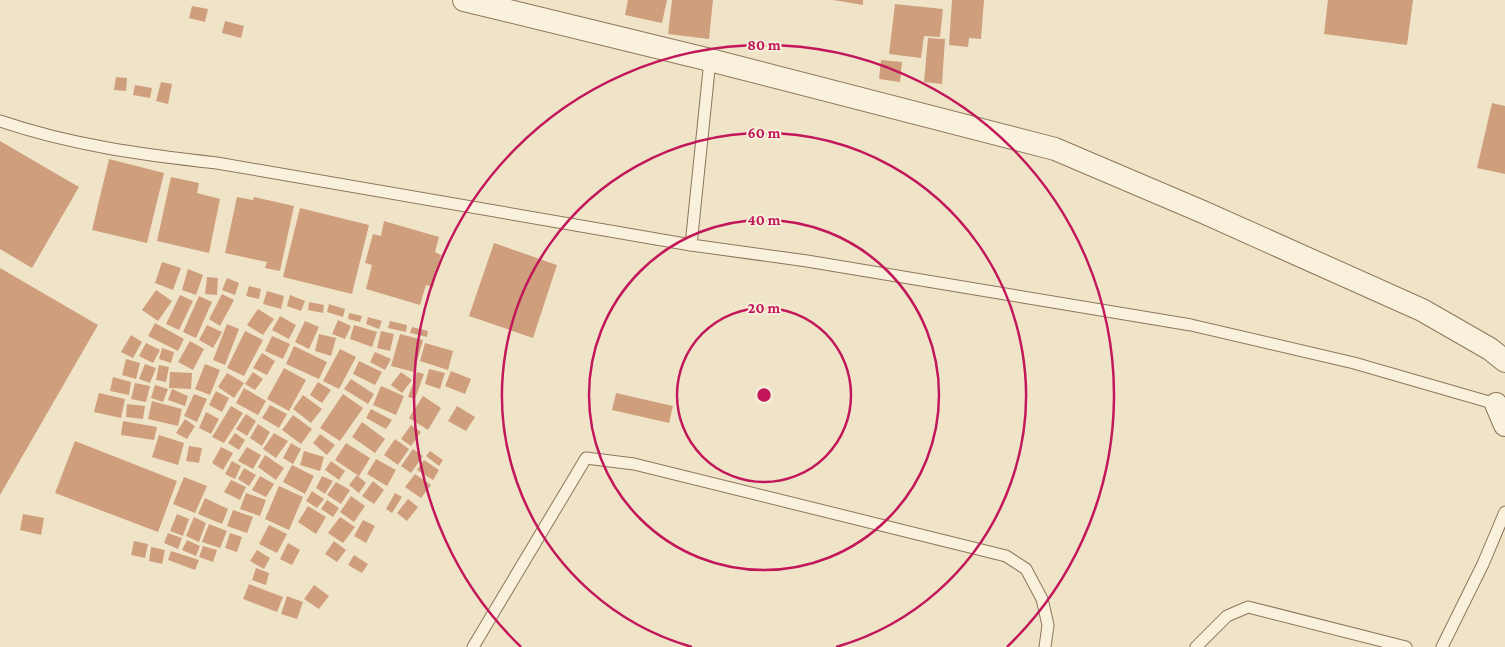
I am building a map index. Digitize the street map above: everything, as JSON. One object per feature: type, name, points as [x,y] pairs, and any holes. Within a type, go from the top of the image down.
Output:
[{"type":"street","points":[[464,0],[710,60],[1055,149],[1203,212],[1422,310],[1490,349],[1505,361]]},
{"type":"street","points":[[1500,406],[1505,425]]},
{"type":"lane","points":[[691,245],[710,60]]},
{"type":"lane","points":[[0,121],[84,144],[161,157],[217,163],[691,245],[806,261],[1191,325],[1354,363],[1500,406]]},
{"type":"lane","points":[[473,647],[586,458],[634,464],[1006,556],[1026,569],[1042,599],[1048,625],[1045,647]]},
{"type":"lane","points":[[1442,647],[1483,564],[1505,512]]},
{"type":"lane","points":[[1196,647],[1227,616],[1248,607],[1406,647]]},
{"type":"building","points":[[628,0],[667,0],[662,23],[625,15]]},
{"type":"building","points":[[672,0],[713,0],[709,39],[668,34]]},
{"type":"building","points":[[833,0],[863,0],[863,5]]},
{"type":"building","points":[[952,0],[984,0],[981,39],[969,38],[968,47],[949,45]]},
{"type":"building","points":[[1328,0],[1413,0],[1407,45],[1324,34]]},
{"type":"building","points":[[895,4],[943,9],[940,37],[924,36],[921,58],[889,54]]},
{"type":"building","points":[[192,6],[208,9],[205,22],[189,18]]},
{"type":"building","points":[[225,21],[244,26],[241,38],[222,33]]},
{"type":"building","points":[[928,38],[945,39],[942,84],[924,82]]},
{"type":"building","points":[[881,60],[902,62],[900,82],[879,79]]},
{"type":"building","points":[[116,77],[127,78],[126,91],[114,90]]},
{"type":"building","points":[[161,82],[172,84],[168,104],[156,101]]},
{"type":"building","points":[[135,85],[152,88],[150,98],[133,95]]},
{"type":"building","points":[[1492,103],[1505,106],[1505,174],[1477,168]]},
{"type":"building","points":[[0,141],[79,187],[32,268],[0,249]]},
{"type":"building","points":[[109,159],[164,173],[147,243],[92,230]]},
{"type":"building","points":[[171,177],[199,183],[197,193],[220,199],[209,253],[157,241]]},
{"type":"building","points":[[237,197],[253,200],[254,197],[294,206],[280,271],[265,268],[267,262],[225,253]]},
{"type":"building","points":[[300,208],[369,225],[352,294],[283,277]]},
{"type":"building","points":[[384,221],[439,237],[435,252],[441,255],[433,287],[426,285],[420,305],[366,289],[372,265],[365,263],[373,234],[381,236]]},
{"type":"building","points":[[494,243],[557,265],[533,338],[469,316]]},
{"type":"building","points":[[162,262],[181,268],[173,290],[155,283]]},
{"type":"building","points":[[0,268],[98,325],[0,495]]},
{"type":"building","points":[[188,269],[203,275],[196,295],[182,290]]},
{"type":"building","points":[[207,277],[218,278],[217,295],[205,294]]},
{"type":"building","points":[[227,278],[239,283],[235,295],[222,290]]},
{"type":"building","points":[[249,286],[261,289],[259,299],[246,296]]},
{"type":"building","points":[[156,290],[172,301],[158,321],[142,310]]},
{"type":"building","points":[[267,291],[284,296],[281,309],[263,304]]},
{"type":"building","points":[[222,294],[234,300],[220,326],[209,319]]},
{"type":"building","points":[[180,295],[193,301],[179,330],[166,324]]},
{"type":"building","points":[[290,295],[305,301],[301,311],[287,306]]},
{"type":"building","points":[[199,296],[212,302],[196,338],[183,332]]},
{"type":"building","points":[[309,302],[324,305],[323,313],[308,310]]},
{"type":"building","points":[[329,304],[345,309],[343,317],[327,312]]},
{"type":"building","points":[[258,309],[274,319],[263,335],[247,325]]},
{"type":"building","points":[[349,313],[362,316],[360,322],[348,319]]},
{"type":"building","points":[[280,316],[296,325],[289,339],[272,330]]},
{"type":"building","points":[[368,317],[382,321],[379,329],[366,324]]},
{"type":"building","points":[[338,320],[351,326],[345,339],[332,334]]},
{"type":"building","points":[[305,321],[319,327],[309,349],[295,342]]},
{"type":"building","points":[[390,321],[407,325],[406,332],[388,328]]},
{"type":"building","points":[[155,323],[184,339],[178,351],[148,336]]},
{"type":"building","points":[[227,324],[239,329],[225,365],[213,360]]},
{"type":"building","points":[[207,325],[222,332],[213,348],[199,340]]},
{"type":"building","points":[[354,325],[377,332],[372,347],[350,339]]},
{"type":"building","points":[[412,327],[428,331],[427,337],[410,333]]},
{"type":"building","points":[[245,331],[263,340],[244,376],[227,368]]},
{"type":"building","points":[[381,331],[394,334],[390,351],[377,348]]},
{"type":"building","points":[[319,334],[336,338],[331,356],[315,351]]},
{"type":"building","points":[[400,334],[423,340],[414,372],[391,366]]},
{"type":"building","points":[[131,335],[142,342],[133,358],[121,352]]},
{"type":"building","points":[[272,336],[290,344],[283,359],[265,351]]},
{"type":"building","points":[[190,341],[204,349],[193,370],[178,362]]},
{"type":"building","points":[[146,343],[160,350],[153,363],[139,356]]},
{"type":"building","points":[[425,343],[453,351],[448,370],[420,361]]},
{"type":"building","points":[[294,346],[327,362],[319,379],[286,364]]},
{"type":"building","points":[[162,348],[174,352],[171,363],[159,359]]},
{"type":"building","points":[[340,349],[356,357],[339,389],[323,381]]},
{"type":"building","points":[[375,352],[391,359],[385,370],[370,362]]},
{"type":"building","points":[[262,353],[275,361],[267,375],[253,368]]},
{"type":"building","points":[[126,359],[140,363],[136,379],[122,375]]},
{"type":"building","points":[[359,361],[382,372],[375,385],[353,374]]},
{"type":"building","points":[[145,364],[156,368],[150,383],[139,379]]},
{"type":"building","points":[[205,364],[220,370],[210,395],[195,389]]},
{"type":"building","points":[[159,365],[169,367],[166,382],[156,380]]},
{"type":"building","points":[[284,368],[306,380],[289,411],[267,399]]},
{"type":"building","points":[[429,369],[445,373],[440,389],[425,384]]},
{"type":"building","points":[[451,371],[471,379],[465,394],[445,386]]},
{"type":"building","points":[[170,372],[192,373],[191,389],[169,388]]},
{"type":"building","points":[[253,372],[263,379],[255,390],[245,384]]},
{"type":"building","points":[[401,372],[412,380],[402,393],[391,385]]},
{"type":"building","points":[[417,372],[424,374],[415,399],[408,397]]},
{"type":"building","points":[[227,373],[244,383],[234,398],[218,387]]},
{"type":"building","points":[[113,377],[131,382],[129,395],[110,391]]},
{"type":"building","points":[[351,379],[374,394],[368,404],[344,389]]},
{"type":"building","points":[[318,382],[331,390],[322,403],[310,395]]},
{"type":"building","points":[[135,383],[150,386],[146,402],[131,399]]},
{"type":"building","points":[[155,385],[168,389],[163,402],[151,398]]},
{"type":"building","points":[[381,386],[404,396],[396,415],[373,405]]},
{"type":"building","points":[[244,388],[266,401],[258,415],[236,403]]},
{"type":"building","points":[[172,389],[188,396],[185,406],[168,400]]},
{"type":"building","points":[[216,391],[229,398],[222,412],[209,405]]},
{"type":"building","points":[[99,393],[125,399],[121,418],[94,412]]},
{"type":"building","points":[[616,393],[673,406],[669,423],[612,410]]},
{"type":"building","points":[[194,394],[207,399],[197,422],[184,416]]},
{"type":"building","points":[[343,394],[363,408],[340,441],[320,428]]},
{"type":"building","points":[[303,395],[322,409],[311,423],[293,409]]},
{"type":"building","points":[[423,396],[441,408],[428,430],[409,418]]},
{"type":"building","points":[[152,401],[182,409],[178,426],[148,419]]},
{"type":"building","points":[[127,404],[145,406],[143,419],[126,417]]},
{"type":"building","points":[[270,405],[287,414],[279,428],[262,418]]},
{"type":"building","points":[[231,406],[243,413],[224,443],[212,437]]},
{"type":"building","points":[[457,406],[475,417],[466,431],[448,421]]},
{"type":"building","points":[[371,409],[392,420],[386,429],[366,418]]},
{"type":"building","points":[[206,412],[219,419],[211,434],[199,428]]},
{"type":"building","points":[[246,414],[256,421],[247,436],[236,429]]},
{"type":"building","points":[[293,415],[312,429],[301,444],[282,430]]},
{"type":"building","points":[[185,419],[195,426],[187,439],[176,433]]},
{"type":"building","points":[[123,421],[157,427],[154,440],[121,435]]},
{"type":"building","points":[[362,422],[385,439],[375,453],[352,437]]},
{"type":"building","points":[[258,424],[270,432],[262,446],[250,438]]},
{"type":"building","points":[[411,425],[421,432],[411,446],[401,439]]},
{"type":"building","points":[[235,433],[245,440],[239,450],[228,443]]},
{"type":"building","points":[[274,433],[288,441],[276,458],[263,449]]},
{"type":"building","points":[[320,434],[335,445],[327,455],[313,443]]},
{"type":"building","points":[[159,435],[184,443],[178,465],[152,457]]},
{"type":"building","points":[[395,439],[409,449],[398,465],[384,455]]},
{"type":"building","points":[[75,441],[177,481],[158,532],[55,493]]},
{"type":"building","points":[[291,443],[301,449],[293,464],[283,458]]},
{"type":"building","points":[[346,443],[370,458],[359,476],[335,460]]},
{"type":"building","points":[[189,446],[202,448],[199,463],[186,461]]},
{"type":"building","points":[[221,447],[233,453],[223,470],[212,463]]},
{"type":"building","points":[[247,447],[261,455],[253,469],[238,461]]},
{"type":"building","points":[[413,449],[423,456],[411,473],[401,466]]},
{"type":"building","points":[[304,451],[324,457],[320,471],[300,465]]},
{"type":"building","points":[[430,451],[443,460],[439,466],[426,456]]},
{"type":"building","points":[[265,455],[284,468],[276,480],[258,467]]},
{"type":"building","points":[[376,459],[396,470],[387,486],[367,474]]},
{"type":"building","points":[[424,460],[439,470],[433,480],[417,470]]},
{"type":"building","points":[[232,461],[241,466],[235,479],[225,474]]},
{"type":"building","points":[[331,461],[345,471],[339,480],[325,470]]},
{"type":"building","points":[[292,465],[314,476],[305,494],[283,482]]},
{"type":"building","points":[[244,468],[256,475],[249,486],[238,479]]},
{"type":"building","points":[[415,474],[431,485],[421,498],[405,487]]},
{"type":"building","points":[[357,475],[366,483],[359,493],[349,485]]},
{"type":"building","points":[[260,476],[274,484],[266,497],[252,490]]},
{"type":"building","points":[[322,476],[333,481],[325,494],[316,488]]},
{"type":"building","points":[[184,477],[207,486],[195,513],[173,504]]},
{"type":"building","points":[[231,480],[246,487],[240,500],[224,492]]},
{"type":"building","points":[[373,481],[384,490],[374,504],[362,496]]},
{"type":"building","points":[[336,482],[350,490],[341,504],[327,495]]},
{"type":"building","points":[[279,486],[303,497],[289,530],[265,519]]},
{"type":"building","points":[[312,491],[324,499],[317,508],[306,501]]},
{"type":"building","points":[[246,493],[266,500],[260,516],[240,509]]},
{"type":"building","points":[[395,493],[402,497],[392,513],[386,509]]},
{"type":"building","points":[[351,496],[365,506],[354,522],[340,512]]},
{"type":"building","points":[[205,498],[228,509],[222,524],[198,514]]},
{"type":"building","points":[[408,499],[418,507],[407,521],[397,513]]},
{"type":"building","points":[[327,500],[339,508],[333,517],[321,509]]},
{"type":"building","points":[[308,506],[326,517],[316,534],[298,522]]},
{"type":"building","points":[[233,510],[253,517],[247,533],[227,526]]},
{"type":"building","points":[[23,514],[44,518],[41,535],[20,530]]},
{"type":"building","points":[[177,514],[189,519],[183,536],[170,531]]},
{"type":"building","points":[[194,517],[206,523],[199,542],[186,536]]},
{"type":"building","points":[[340,517],[355,527],[343,543],[328,533]]},
{"type":"building","points":[[363,520],[375,526],[366,543],[354,536]]},
{"type":"building","points":[[209,524],[227,531],[220,548],[202,542]]},
{"type":"building","points":[[269,525],[287,534],[277,553],[259,544]]},
{"type":"building","points":[[168,533],[182,538],[178,549],[164,543]]},
{"type":"building","points":[[230,533],[242,537],[237,552],[225,548]]},
{"type":"building","points":[[187,540],[200,546],[196,556],[182,550]]},
{"type":"building","points":[[134,541],[148,544],[145,558],[131,555]]},
{"type":"building","points":[[334,541],[346,550],[337,562],[325,554]]},
{"type":"building","points":[[288,543],[300,550],[292,565],[280,559]]},
{"type":"building","points":[[203,546],[217,550],[213,562],[199,557]]},
{"type":"building","points":[[151,547],[165,550],[162,564],[149,561]]},
{"type":"building","points":[[257,550],[270,558],[264,569],[250,561]]},
{"type":"building","points":[[171,551],[199,560],[195,570],[168,560]]},
{"type":"building","points":[[354,555],[368,564],[362,573],[348,565]]},
{"type":"building","points":[[256,568],[269,573],[266,585],[252,580]]},
{"type":"building","points":[[249,584],[283,597],[277,612],[243,599]]},
{"type":"building","points":[[314,585],[329,596],[319,609],[304,599]]},
{"type":"building","points":[[287,596],[303,602],[297,619],[281,614]]}]
